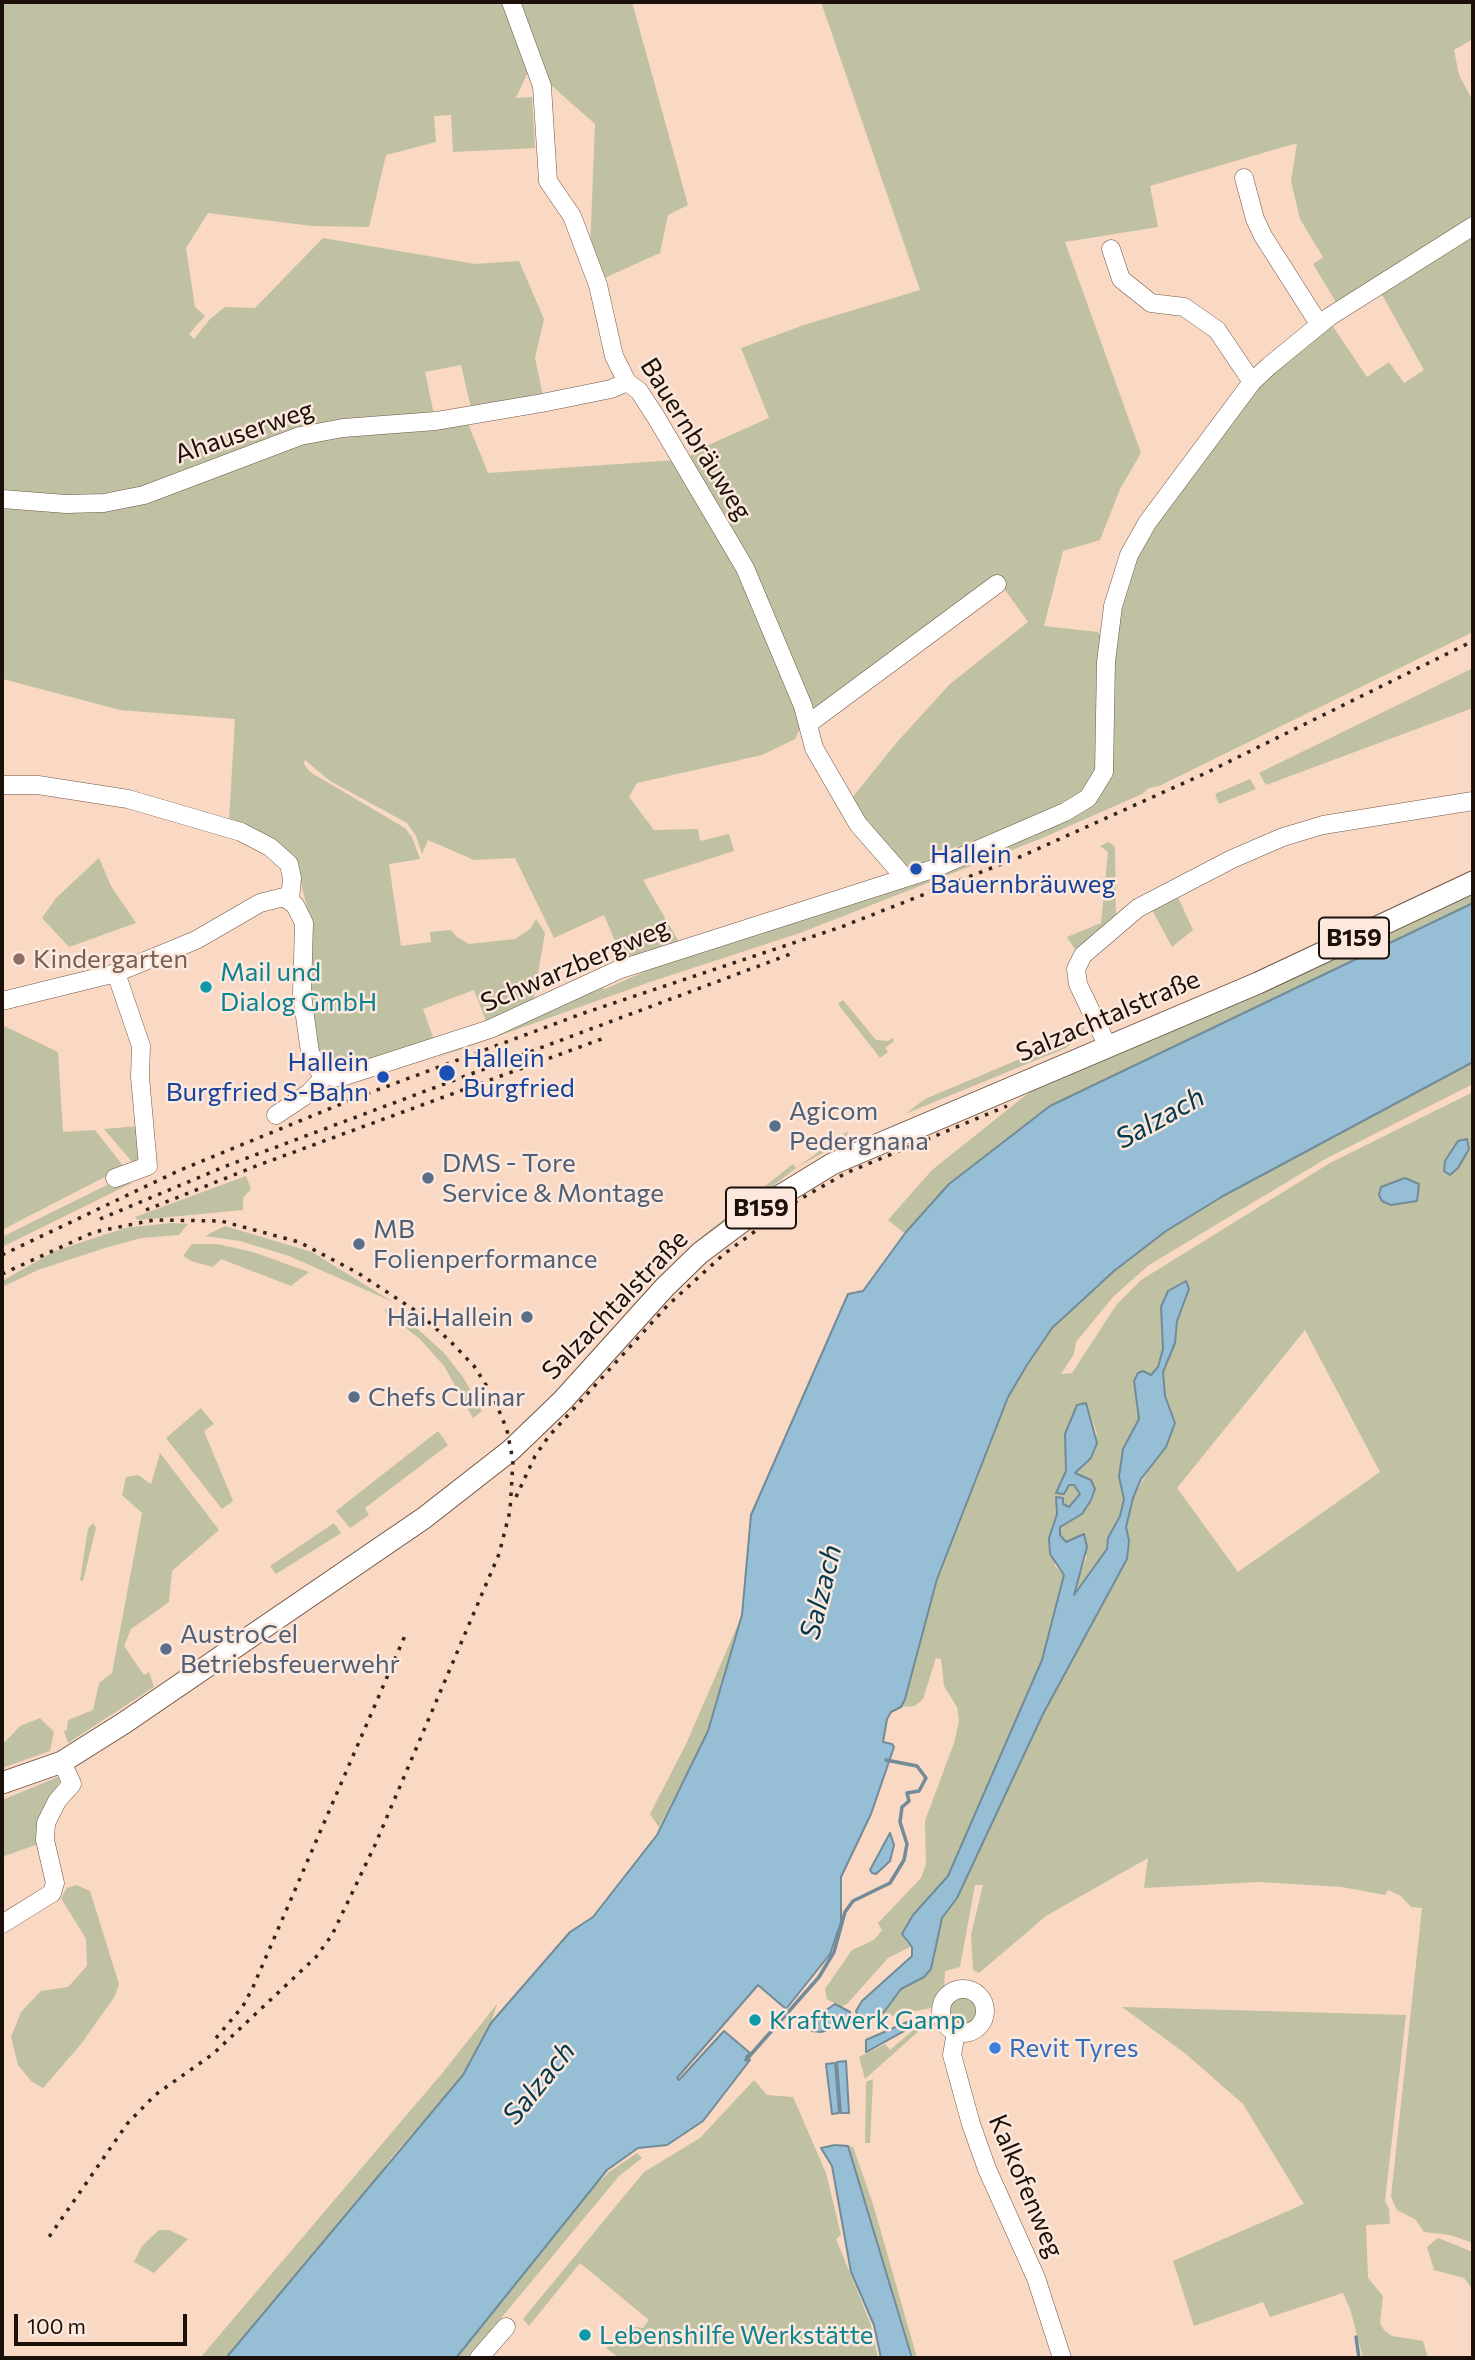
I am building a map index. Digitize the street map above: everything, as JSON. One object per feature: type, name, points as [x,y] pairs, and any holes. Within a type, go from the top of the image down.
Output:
[{"type":"main road","name":"Salzachtalstraße","points":[[2,1783],[62,1762],[330,1584],[424,1518],[492,1465],[563,1400],[682,1270],[760,1208],[832,1164],[1258,983],[1473,882]]},
{"type":"street","name":"Bauernbräuweg","points":[[511,2],[542,86],[548,181],[572,216],[604,305],[614,356],[626,382],[639,391],[656,417],[745,568],[808,724],[814,748],[858,824],[905,878]]},
{"type":"street","points":[[1244,178],[1255,219],[1319,324]]},
{"type":"street","name":"Schwarzbergweg","points":[[326,1075],[354,1075],[437,1048],[490,1029],[618,970],[905,878],[1065,812],[1096,789],[1106,760],[1107,662],[1113,606],[1129,555],[1147,523],[1252,382],[1319,324],[1473,226]]},
{"type":"street","points":[[1111,249],[1121,279],[1151,303],[1184,307],[1217,330],[1252,382]]},
{"type":"street","name":"Ahauserweg","points":[[2,499],[66,504],[104,503],[144,495],[300,436],[342,428],[436,421],[541,404],[611,389],[626,382]]},
{"type":"street","points":[[808,724],[997,584]]},
{"type":"street","points":[[2,785],[38,785],[128,799],[241,832],[270,847],[289,864],[292,878],[290,900]]},
{"type":"street","points":[[1108,1047],[1079,984],[1076,969],[1083,955],[1138,908],[1231,859],[1283,837],[1323,825],[1473,801]]},
{"type":"street","points":[[2,1001],[116,973],[196,940],[260,903],[277,897],[290,900],[302,914],[304,923],[302,995],[310,1052],[313,1063],[326,1075],[309,1093],[276,1115]]},
{"type":"street","points":[[115,1178],[148,1166],[140,1077],[141,1046],[116,973]]},
{"type":"street","points":[[2,1924],[52,1893],[55,1883],[45,1840],[46,1823],[72,1784],[62,1762]]},
{"type":"street","name":"Kalkofenweg","points":[[956,2032],[952,2055],[971,2124],[986,2169],[1036,2278],[1062,2358]]},
{"type":"street","points":[[480,2358],[506,2327]]},
{"type":"green space","points":[[2,2],[508,2],[531,65],[516,98],[532,97],[535,148],[453,152],[451,115],[434,116],[436,142],[386,155],[369,227],[312,226],[208,213],[186,248],[195,307],[205,316],[189,334],[194,339],[210,319],[225,307],[255,308],[323,238],[475,264],[519,261],[544,319],[535,358],[543,396],[472,412],[461,365],[425,372],[435,419],[336,426],[122,497],[2,495]]},
{"type":"green space","points":[[517,2],[632,2],[688,205],[668,215],[660,253],[600,280],[590,251],[595,124],[543,78]]},
{"type":"green space","points":[[821,2],[1473,4],[1473,39],[1454,50],[1459,75],[1473,101],[1473,218],[1337,304],[1313,264],[1323,257],[1300,219],[1291,181],[1297,143],[1150,186],[1158,227],[1065,242],[1141,453],[1120,489],[1100,540],[1063,551],[1044,626],[1098,632],[1102,637],[1100,763],[1083,792],[1063,806],[916,867],[904,867],[865,824],[851,799],[898,741],[950,684],[1028,622],[998,580],[812,717],[688,459],[695,451],[769,418],[741,348],[804,325],[920,290]]},
{"type":"green space","points":[[1473,233],[1473,632],[1159,786],[1149,788],[1142,794],[1040,839],[800,933],[650,982],[428,1061],[491,1036],[597,987],[605,989],[648,970],[654,964],[1092,803],[1111,691],[1118,621],[1132,562],[1149,532],[1243,404],[1301,346],[1332,325],[1367,377],[1389,362],[1404,383],[1424,370],[1380,291]]},
{"type":"green space","points":[[467,421],[488,473],[677,460],[740,567],[802,724],[795,739],[762,755],[637,783],[629,797],[654,830],[698,829],[700,841],[729,834],[734,851],[643,880],[679,942],[624,962],[604,915],[554,938],[515,858],[474,860],[428,840],[422,854],[416,836],[407,823],[330,781],[305,760],[304,764],[310,772],[405,828],[412,837],[420,859],[389,864],[401,946],[431,942],[430,932],[451,930],[469,944],[515,939],[530,929],[536,919],[545,933],[533,1002],[487,1024],[474,990],[423,1009],[435,1043],[339,1071],[320,1058],[309,1016],[312,928],[297,867],[274,839],[229,820],[235,719],[120,710],[3,679],[2,502],[111,506],[328,434]]},
{"type":"green space","points":[[1473,668],[1473,708],[1266,785],[1259,773]]},
{"type":"green space","points":[[1250,779],[1256,789],[1219,804],[1215,794]]},
{"type":"green space","points":[[1109,842],[1115,847],[1116,918],[1079,949],[1074,948],[1067,937],[1101,923],[1108,852],[1100,846]]},
{"type":"green space","points":[[99,858],[111,886],[136,923],[69,947],[42,918],[56,898]]},
{"type":"green space","points":[[1473,893],[1473,903],[1050,1106],[949,1184],[904,1233],[888,1220],[932,1170],[1036,1087],[1102,1061]]},
{"type":"green space","points":[[1178,897],[1193,930],[1172,947],[1150,906]]},
{"type":"green space","points":[[843,1000],[876,1040],[888,1041],[893,1038],[894,1041],[885,1048],[888,1052],[880,1058],[838,1004]]},
{"type":"green space","points":[[2,1025],[58,1052],[63,1132],[95,1130],[124,1167],[2,1230]]},
{"type":"green space","points":[[1084,1026],[1083,1034],[1066,1048],[905,1114],[925,1099],[1079,1034]]},
{"type":"green space","points":[[1473,1062],[1473,1084],[1327,1158],[1149,1265],[1113,1297],[1076,1342],[1074,1354],[1061,1374],[1072,1373],[1117,1304],[1141,1280],[1330,1163],[1473,1092],[1473,2243],[1450,2235],[1424,2232],[1416,2220],[1397,2210],[1391,2197],[1422,1908],[1411,1907],[1401,1896],[1388,1890],[1385,1895],[1342,1887],[1259,1882],[1144,1888],[1148,1858],[1046,1916],[979,1973],[973,1970],[971,1935],[983,1885],[975,1885],[960,1967],[945,1971],[944,1988],[936,2007],[880,2018],[877,2016],[901,1989],[924,1977],[931,1969],[942,1918],[957,1898],[1043,1714],[1121,1571],[1129,1541],[1126,1527],[1133,1498],[1151,1465],[1171,1409],[1165,1396],[1163,1372],[1175,1343],[1177,1321],[1161,1307],[1163,1349],[1158,1367],[1135,1392],[1140,1407],[1139,1420],[1123,1449],[1119,1477],[1124,1499],[1120,1516],[1108,1538],[1107,1549],[1072,1597],[1087,1556],[1071,1541],[1066,1542],[1060,1535],[1060,1527],[1082,1514],[1091,1480],[1075,1473],[1097,1434],[1086,1403],[1077,1405],[1065,1434],[1069,1485],[1079,1488],[1080,1494],[1069,1507],[1056,1504],[1057,1514],[1052,1525],[1055,1566],[1064,1575],[1042,1660],[948,1877],[913,1915],[904,1930],[906,1942],[912,1946],[888,1958],[847,2004],[841,2007],[827,1999],[825,1989],[852,1950],[874,1940],[882,1930],[878,1923],[921,1878],[926,1864],[925,1821],[954,1743],[959,1721],[957,1707],[944,1686],[941,1659],[936,1658],[923,1699],[915,1706],[901,1707],[937,1579],[1008,1397],[1052,1328],[1114,1271],[1166,1231],[1223,1196]],"holes":[[[1305,1330],[1380,1472],[1238,1572],[1177,1488]]]},
{"type":"green space","points":[[139,1126],[143,1158],[133,1163],[104,1129]]},
{"type":"green space","points":[[848,1131],[845,1140],[796,1168]]},
{"type":"green space","points":[[793,1164],[796,1168],[698,1244],[695,1242]]},
{"type":"green space","points":[[246,1176],[251,1189],[243,1198],[243,1210],[138,1220],[135,1217]]},
{"type":"green space","points":[[119,1179],[132,1183],[2,1247],[2,1237]]},
{"type":"green space","points":[[170,1223],[188,1224],[179,1235],[141,1238],[105,1248],[38,1270],[2,1287],[2,1281],[55,1251],[125,1228]]},
{"type":"green space","points":[[225,1226],[312,1252],[393,1302],[289,1256],[240,1241],[205,1236]]},
{"type":"green space","points":[[192,1244],[217,1244],[253,1252],[309,1272],[291,1286],[221,1259],[213,1267],[191,1261],[183,1256]]},
{"type":"green space","points":[[386,1308],[410,1322],[444,1353],[463,1377],[482,1411],[473,1418],[444,1366],[420,1339],[385,1312]]},
{"type":"green space","points":[[201,1408],[214,1424],[204,1431],[233,1501],[222,1509],[166,1438]]},
{"type":"green space","points":[[438,1431],[448,1445],[365,1508],[369,1515],[350,1528],[336,1511]]},
{"type":"green space","points":[[160,1453],[219,1530],[172,1571],[169,1602],[131,1629],[124,1646],[144,1675],[149,1672],[154,1687],[68,1743],[64,1731],[67,1730],[68,1720],[93,1710],[99,1683],[112,1673],[142,1513],[122,1495],[126,1477],[138,1475],[151,1484]]},
{"type":"green space","points":[[93,1523],[96,1528],[83,1581],[80,1580],[88,1529]]},
{"type":"green space","points":[[334,1523],[341,1533],[276,1574],[270,1566]]},
{"type":"green space","points":[[742,1615],[708,1731],[659,1827],[650,1814],[687,1742]]},
{"type":"green space","points":[[40,1718],[54,1732],[50,1751],[2,1768],[2,1745],[20,1726]]},
{"type":"green space","points":[[58,1777],[60,1781],[37,1826],[38,1844],[2,1857],[2,1800]]},
{"type":"green space","points":[[76,1885],[90,1891],[119,1984],[115,1996],[81,2044],[43,2088],[32,2082],[18,2065],[11,2037],[21,2012],[41,1991],[68,1987],[87,1966],[86,1939],[61,1898],[67,1888]]},
{"type":"green space","points":[[964,1995],[975,1999],[979,2010],[975,2021],[964,2025],[953,2021],[949,2010],[953,1999]]},
{"type":"green space","points":[[497,2004],[491,2023],[463,2075],[391,2158],[359,2202],[226,2358],[200,2358],[444,2071]]},
{"type":"green space","points":[[1122,2007],[1406,2015],[1385,2201],[1389,2209],[1390,2224],[1366,2225],[1368,2278],[1383,2296],[1380,2323],[1384,2330],[1392,2336],[1423,2341],[1428,2358],[1363,2358],[1343,2293],[1270,2317],[1263,2302],[1194,2326],[1173,2261],[1304,2204],[1243,2104],[1186,2054]]},
{"type":"green space","points":[[918,2026],[920,2030],[865,2079],[859,2057],[885,2044],[890,2050]]},
{"type":"green space","points":[[873,2079],[870,2143],[865,2143],[866,2082]]},
{"type":"green space","points":[[754,2080],[767,2095],[793,2097],[826,2173],[841,2235],[836,2239],[871,2325],[878,2358],[619,2358],[606,2348],[629,2326],[643,2328],[649,2320],[580,2263],[529,2326],[523,2319],[644,2172],[700,2138]]},
{"type":"green space","points":[[848,2146],[853,2147],[873,2204],[917,2358],[913,2358]]},
{"type":"green space","points":[[637,2153],[642,2158],[619,2176],[468,2358],[456,2358],[590,2191],[609,2172]]},
{"type":"green space","points":[[159,2230],[169,2230],[188,2239],[154,2273],[134,2262],[142,2246]]},
{"type":"green space","points":[[1438,2238],[1473,2252],[1473,2290],[1464,2278],[1434,2270],[1427,2247]]},
{"type":"water","name":"Salzach","points":[[1473,903],[1473,1062],[1223,1196],[1166,1231],[1114,1271],[1052,1328],[1027,1365],[1008,1397],[937,1579],[905,1699],[901,1707],[891,1712],[887,1719],[883,1742],[894,1747],[871,1814],[841,1877],[841,1922],[830,1954],[786,2009],[758,1985],[677,2078],[679,2080],[724,2031],[750,2053],[746,2057],[750,2060],[703,2121],[667,2145],[638,2148],[607,2170],[456,2358],[226,2358],[463,2075],[491,2023],[570,1932],[593,1917],[657,1835],[708,1731],[742,1615],[751,1515],[848,1294],[863,1291],[906,1232],[949,1184],[1050,1106]]},
{"type":"water","points":[[1467,1139],[1469,1149],[1458,1168],[1450,1175],[1444,1171],[1445,1161],[1458,1141]]},
{"type":"water","points":[[1405,1178],[1419,1184],[1417,1201],[1391,1205],[1382,1201],[1379,1195],[1381,1187]]},
{"type":"water","points":[[1186,1281],[1189,1289],[1177,1321],[1175,1343],[1163,1372],[1165,1396],[1175,1423],[1166,1447],[1141,1479],[1133,1498],[1126,1527],[1129,1541],[1127,1559],[1043,1714],[957,1898],[942,1918],[931,1969],[924,1977],[901,1989],[884,2012],[859,2022],[856,2011],[862,2001],[912,1956],[912,1947],[902,1934],[913,1915],[948,1876],[1042,1660],[1064,1575],[1050,1554],[1049,1538],[1057,1514],[1056,1497],[1063,1498],[1063,1504],[1069,1507],[1080,1494],[1074,1485],[1069,1485],[1064,1494],[1056,1493],[1066,1471],[1065,1434],[1077,1405],[1086,1403],[1097,1443],[1091,1458],[1075,1473],[1091,1480],[1095,1489],[1091,1500],[1082,1514],[1060,1527],[1060,1535],[1066,1542],[1084,1534],[1087,1547],[1074,1595],[1107,1549],[1108,1538],[1120,1516],[1124,1499],[1119,1477],[1123,1449],[1139,1419],[1134,1381],[1138,1373],[1143,1371],[1151,1375],[1158,1367],[1163,1349],[1161,1307],[1168,1291]]},
{"type":"water","points":[[890,1833],[894,1845],[890,1861],[876,1874],[872,1873],[870,1870]]},
{"type":"water","points":[[835,2004],[850,2012],[851,2023],[821,2032],[812,2031],[812,2020]]},
{"type":"water","points":[[914,2019],[913,2026],[866,2052],[866,2040]]},
{"type":"water","points":[[846,2061],[849,2113],[841,2113],[837,2062]]},
{"type":"water","points":[[835,2063],[839,2113],[832,2114],[826,2064]]},
{"type":"water","points":[[848,2146],[912,2358],[881,2358],[874,2325],[851,2272],[832,2166],[821,2148]]},
{"type":"waterway","points":[[746,2060],[819,1977],[834,1952],[845,1912],[853,1901],[890,1883],[904,1860],[907,1844],[900,1822],[902,1807],[909,1801],[907,1793],[919,1791],[926,1778],[917,1766],[886,1760]]},
{"type":"waterway","points":[[1356,2337],[1359,2358]]},
{"type":"waterway","points":[[1461,2358],[1466,2358]]},
{"type":"railway","points":[[2,1255],[178,1171],[353,1099],[584,1013],[841,927],[1022,856],[1206,773],[1473,641]]},
{"type":"railway","points":[[100,1219],[231,1164],[796,952]]},
{"type":"railway","points":[[146,1210],[256,1166],[607,1037]]},
{"type":"railway","points":[[516,1497],[535,1456],[549,1436],[667,1306],[724,1254],[795,1202],[846,1173],[1007,1106]]},
{"type":"railway","points":[[2,1274],[94,1232],[154,1220],[221,1221],[299,1242],[358,1273],[416,1311],[449,1340],[474,1366],[493,1396],[507,1430],[513,1461],[510,1511],[499,1554],[375,1845],[332,1935],[316,1957],[213,2054],[155,2095],[127,2124],[49,2237]]},
{"type":"railway","points":[[216,2038],[243,2006],[253,1987],[407,1631]]},
{"type":"place","name":"Hallein Bauernbräuweg","points":[[916,869]]},
{"type":"place","name":"Kindergarten","points":[[19,959]]},
{"type":"place","name":"Mail und Dialog GmbH","points":[[206,987]]},
{"type":"place","name":"Hallein Burgfried","points":[[447,1073]]},
{"type":"place","name":"Hallein Burgfried S-Bahn","points":[[383,1077]]},
{"type":"place","name":"Agicom Pedergnana","points":[[775,1126]]},
{"type":"place","name":"DMS - Tore Service & Montage","points":[[428,1178]]},
{"type":"place","name":"MB Folienperformance","points":[[359,1244]]},
{"type":"place","name":"Hai Hallein","points":[[527,1317]]},
{"type":"place","name":"Chefs Culinar","points":[[354,1397]]},
{"type":"place","name":"AustroCel Betriebsfeuerwehr","points":[[166,1649]]},
{"type":"place","name":"Kraftwerk Gamp","points":[[755,2020]]},
{"type":"place","name":"Revit Tyres","points":[[995,2048]]},
{"type":"place","name":"Lebenshilfe Werkstätte","points":[[585,2335]]}]
